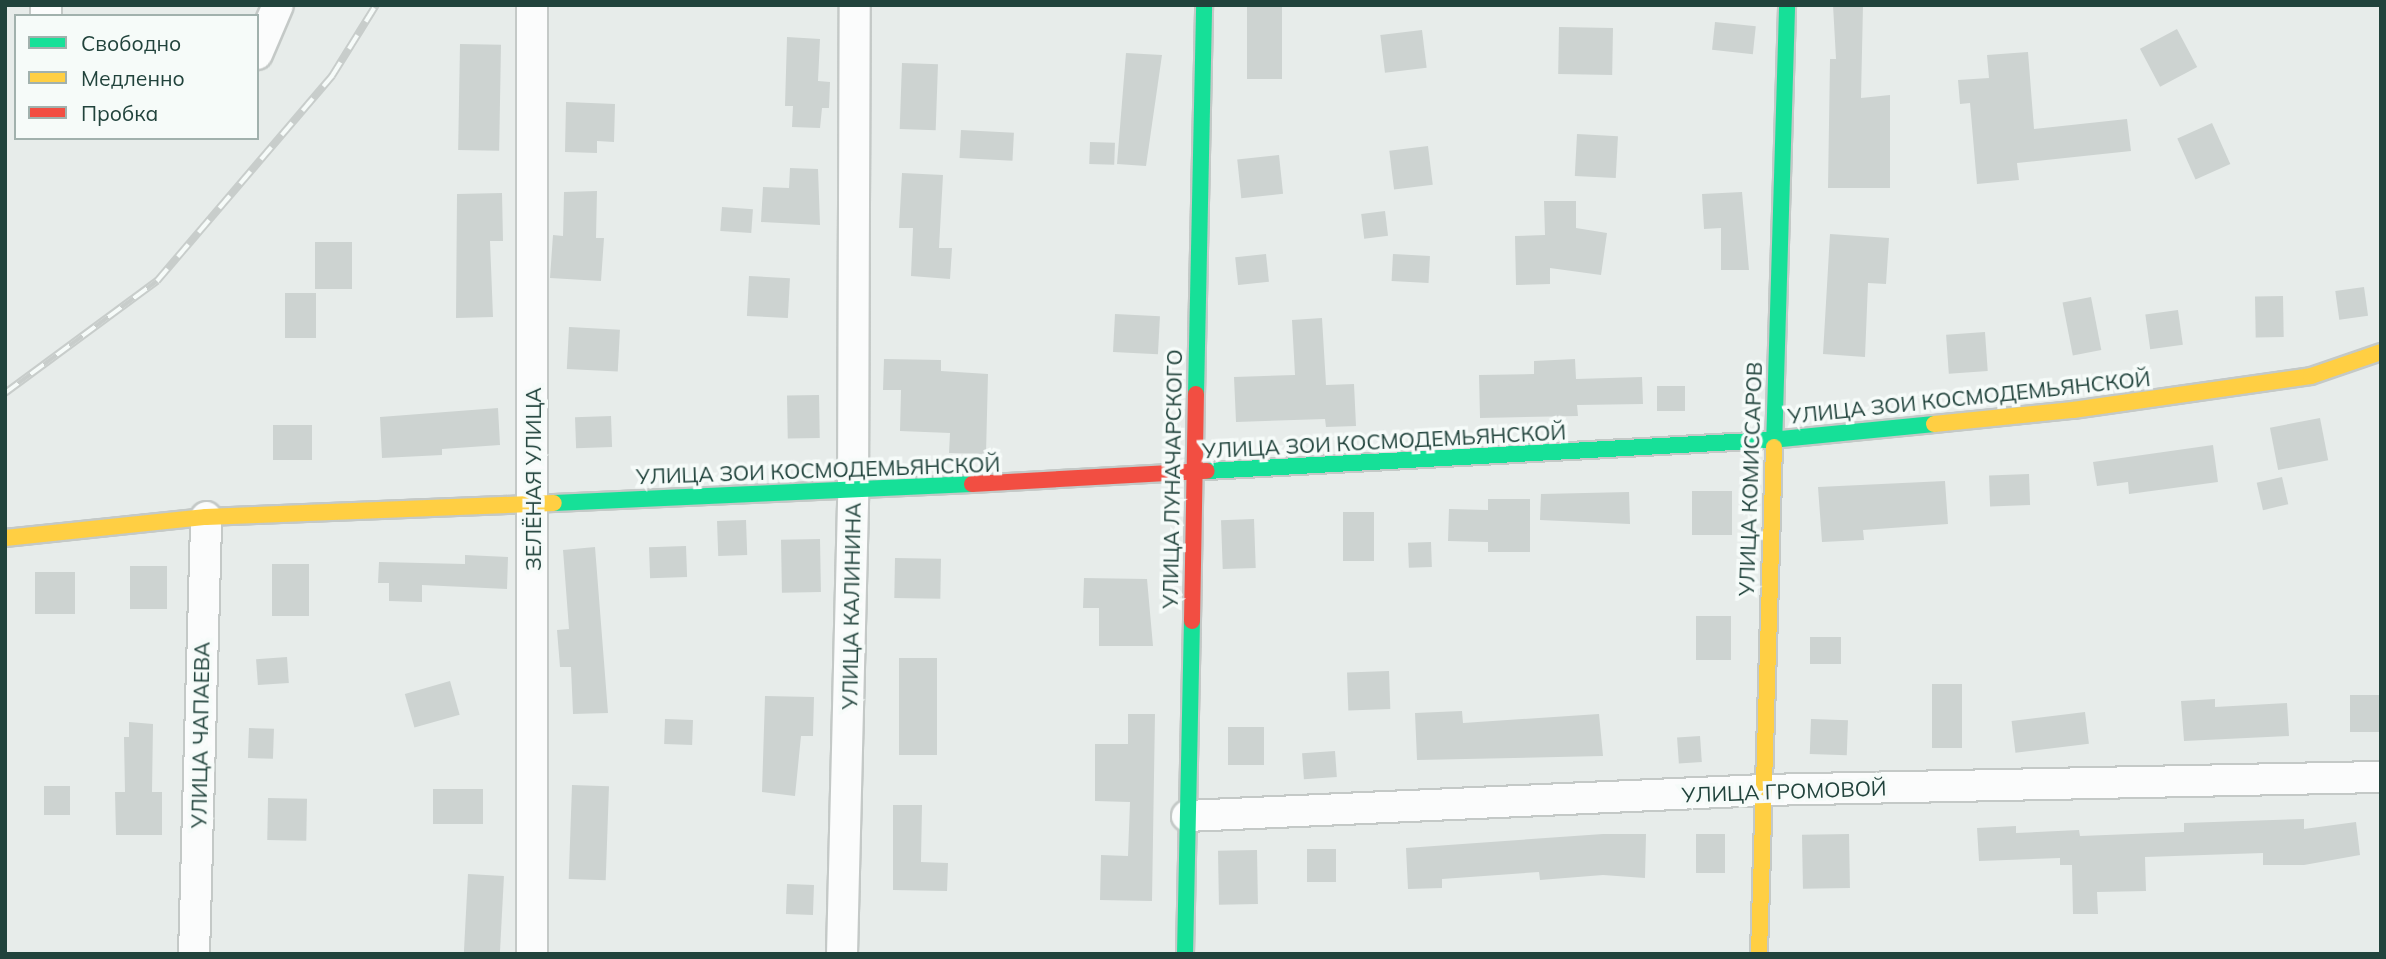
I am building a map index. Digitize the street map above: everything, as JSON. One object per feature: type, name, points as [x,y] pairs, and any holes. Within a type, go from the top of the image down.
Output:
[{"type":"street","points":[[259,49],[278,5]]},
{"type":"street","name":"ЗЕЛЁНАЯ УЛИЦА","points":[[532,5],[532,954]]},
{"type":"street","name":"УЛИЦА КАЛИНИНА","points":[[842,954],[853,491],[855,5]]},
{"type":"street","name":"УЛИЦА ЛУНАЧАРСКОГО","points":[[1185,954],[1204,5]]},
{"type":"street","name":"УЛИЦА КОМИССАРОВ","points":[[1759,954],[1771,440],[1787,5]]},
{"type":"street","name":"УЛИЦА ЗОИ КОСМОДЕМЬЯНСКОЙ","points":[[5,538],[205,517],[853,491],[1771,440],[2073,410],[2311,376],[2381,352]]},
{"type":"street","name":"УЛИЦА ЧАПАЕВА","points":[[194,954],[205,517]]},
{"type":"street","name":"УЛИЦА ГРОМОВОЙ","points":[[1187,816],[1763,790],[2381,778]]},
{"type":"building","points":[[1247,5],[1282,5],[1282,79],[1247,79]]},
{"type":"building","points":[[1833,5],[1863,5],[1861,98],[1890,95],[1890,188],[1828,188],[1830,59],[1836,59]]},
{"type":"building","points":[[1715,22],[1756,26],[1753,54],[1712,50]]},
{"type":"building","points":[[1559,27],[1613,28],[1612,75],[1558,74]]},
{"type":"building","points":[[2177,29],[2197,67],[2160,87],[2140,49]]},
{"type":"building","points":[[1422,30],[1427,68],[1385,73],[1380,35]]},
{"type":"building","points":[[787,37],[820,39],[818,81],[830,82],[829,108],[822,108],[820,128],[792,127],[793,106],[785,106]]},
{"type":"building","points":[[460,44],[501,45],[499,151],[458,150]]},
{"type":"building","points":[[2028,52],[2034,129],[2127,119],[2131,151],[2017,163],[2019,180],[1977,184],[1970,103],[1960,104],[1958,80],[1989,78],[1987,55]]},
{"type":"building","points":[[1126,53],[1162,55],[1146,166],[1117,164]]},
{"type":"building","points":[[902,63],[938,64],[936,130],[900,129]]},
{"type":"building","points":[[566,102],[615,104],[614,142],[597,141],[597,153],[565,152]]},
{"type":"building","points":[[2212,123],[2230,164],[2196,180],[2177,138]]},
{"type":"building","points":[[961,130],[1014,133],[1012,161],[960,158]]},
{"type":"building","points":[[1577,134],[1618,136],[1616,178],[1575,176]]},
{"type":"building","points":[[1090,142],[1115,143],[1114,165],[1089,164]]},
{"type":"building","points":[[1428,146],[1433,185],[1394,189],[1389,151]]},
{"type":"building","points":[[1279,155],[1283,194],[1241,198],[1237,159]]},
{"type":"building","points":[[790,168],[818,169],[820,225],[761,222],[763,187],[789,188]]},
{"type":"building","points":[[902,173],[943,175],[939,248],[952,248],[950,279],[911,276],[913,228],[899,228]]},
{"type":"building","points":[[597,191],[596,238],[604,238],[601,281],[550,278],[553,235],[563,236],[564,192]]},
{"type":"building","points":[[1742,192],[1749,270],[1721,270],[1721,228],[1704,229],[1702,194]]},
{"type":"building","points":[[502,193],[503,241],[490,241],[493,317],[456,318],[457,194]]},
{"type":"building","points":[[1544,201],[1576,201],[1576,228],[1607,233],[1601,275],[1550,268],[1550,284],[1516,285],[1515,236],[1545,235]]},
{"type":"building","points":[[722,207],[753,209],[751,233],[720,231]]},
{"type":"building","points":[[1385,211],[1388,236],[1364,239],[1361,214]]},
{"type":"building","points":[[1830,234],[1889,238],[1886,284],[1868,283],[1865,357],[1823,354]]},
{"type":"building","points":[[315,242],[352,242],[352,289],[315,289]]},
{"type":"building","points":[[1266,254],[1269,282],[1238,285],[1235,257]]},
{"type":"building","points":[[1393,254],[1430,256],[1429,283],[1392,281]]},
{"type":"building","points":[[749,276],[790,278],[788,318],[747,316]]},
{"type":"building","points":[[2364,287],[2368,316],[2339,320],[2335,291]]},
{"type":"building","points":[[285,293],[316,293],[316,338],[285,338]]},
{"type":"building","points":[[2255,296],[2283,296],[2284,337],[2256,337]]},
{"type":"building","points":[[2091,297],[2101,350],[2073,356],[2063,303]]},
{"type":"building","points":[[2178,310],[2183,345],[2150,349],[2145,315]]},
{"type":"building","points":[[1115,314],[1160,316],[1158,354],[1113,352]]},
{"type":"building","points":[[1322,318],[1326,385],[1354,384],[1356,426],[1326,427],[1325,419],[1236,422],[1234,377],[1295,375],[1292,320]]},
{"type":"building","points":[[569,327],[620,330],[618,372],[567,369]]},
{"type":"building","points":[[1985,332],[1988,371],[1949,374],[1946,335]]},
{"type":"building","points":[[884,359],[941,360],[941,371],[988,374],[986,454],[949,453],[950,433],[900,431],[901,390],[883,390]]},
{"type":"building","points":[[1575,359],[1576,379],[1642,377],[1643,404],[1577,405],[1578,416],[1480,418],[1479,375],[1534,374],[1534,361]]},
{"type":"building","points":[[1657,386],[1685,386],[1685,411],[1657,411]]},
{"type":"building","points":[[819,395],[820,438],[788,439],[787,396]]},
{"type":"building","points":[[498,408],[500,445],[442,449],[442,455],[382,458],[380,417]]},
{"type":"building","points":[[611,416],[612,447],[576,448],[575,417]]},
{"type":"building","points":[[2320,418],[2328,460],[2278,470],[2270,428]]},
{"type":"building","points":[[273,425],[312,425],[312,460],[273,460]]},
{"type":"building","points":[[2213,445],[2218,482],[2129,494],[2128,482],[2097,486],[2093,462]]},
{"type":"building","points":[[2029,474],[2030,505],[1990,506],[1989,475]]},
{"type":"building","points":[[2282,477],[2288,504],[2263,510],[2257,483]]},
{"type":"building","points":[[1945,481],[1948,524],[1863,530],[1864,540],[1822,542],[1818,487]]},
{"type":"building","points":[[1692,491],[1732,491],[1732,535],[1692,535]]},
{"type":"building","points":[[1629,492],[1630,524],[1540,520],[1541,494]]},
{"type":"building","points":[[1488,499],[1530,499],[1530,552],[1488,552],[1488,542],[1448,541],[1449,509],[1488,510]]},
{"type":"building","points":[[1343,512],[1374,512],[1374,561],[1343,561]]},
{"type":"building","points":[[1254,519],[1256,568],[1223,569],[1221,520]]},
{"type":"building","points":[[746,520],[747,555],[718,556],[717,521]]},
{"type":"building","points":[[820,539],[821,592],[782,593],[781,540]]},
{"type":"building","points":[[1431,542],[1432,567],[1409,568],[1408,543]]},
{"type":"building","points":[[686,546],[687,577],[650,578],[649,547]]},
{"type":"building","points":[[595,547],[608,713],[573,714],[571,667],[560,667],[557,630],[569,629],[563,550]]},
{"type":"building","points":[[465,555],[508,557],[507,589],[422,585],[422,602],[389,601],[389,583],[378,583],[379,562],[465,564]]},
{"type":"building","points":[[895,558],[941,559],[940,599],[894,598]]},
{"type":"building","points":[[272,564],[309,564],[309,616],[272,616]]},
{"type":"building","points":[[130,566],[167,566],[167,609],[130,609]]},
{"type":"building","points":[[35,572],[75,572],[75,614],[35,614]]},
{"type":"building","points":[[1084,578],[1147,579],[1153,646],[1099,646],[1099,608],[1083,608]]},
{"type":"building","points":[[1696,616],[1731,616],[1731,660],[1696,660]]},
{"type":"building","points":[[1810,637],[1841,637],[1841,664],[1810,664]]},
{"type":"building","points":[[287,657],[289,683],[258,685],[256,659]]},
{"type":"building","points":[[899,658],[937,658],[937,755],[899,755]]},
{"type":"building","points":[[1389,671],[1390,709],[1348,710],[1347,672]]},
{"type":"building","points":[[450,681],[460,715],[414,728],[405,694]]},
{"type":"building","points":[[1932,684],[1962,684],[1962,748],[1932,748]]},
{"type":"building","points":[[2350,695],[2381,695],[2381,732],[2350,732]]},
{"type":"building","points":[[765,696],[814,697],[813,736],[801,736],[795,796],[762,792]]},
{"type":"building","points":[[2215,699],[2215,707],[2287,703],[2289,736],[2184,741],[2181,701]]},
{"type":"building","points":[[1462,711],[1463,723],[1599,714],[1603,756],[1417,760],[1415,713]]},
{"type":"building","points":[[2085,712],[2089,744],[2015,753],[2012,721]]},
{"type":"building","points":[[1128,714],[1155,714],[1152,901],[1100,900],[1101,855],[1128,856],[1130,802],[1095,801],[1095,744],[1128,744]]},
{"type":"building","points":[[665,719],[693,720],[692,745],[664,744]]},
{"type":"building","points":[[1811,719],[1848,720],[1847,755],[1810,754]]},
{"type":"building","points":[[129,722],[153,724],[152,792],[162,792],[162,835],[116,835],[115,792],[125,792],[124,737],[129,737]]},
{"type":"building","points":[[1228,727],[1264,727],[1264,765],[1228,765]]},
{"type":"building","points":[[249,728],[274,729],[273,759],[248,758]]},
{"type":"building","points":[[1700,736],[1702,762],[1679,764],[1677,738]]},
{"type":"building","points":[[1335,751],[1337,777],[1304,779],[1302,753]]},
{"type":"building","points":[[572,785],[609,786],[606,880],[569,879]]},
{"type":"building","points":[[44,786],[70,786],[70,815],[44,815]]},
{"type":"building","points":[[433,789],[483,789],[483,824],[433,824]]},
{"type":"building","points":[[268,798],[307,799],[306,841],[267,840]]},
{"type":"building","points":[[893,805],[922,805],[921,862],[948,863],[947,891],[893,890]]},
{"type":"building","points":[[2304,819],[2304,829],[2356,822],[2360,855],[2304,865],[2263,865],[2263,853],[2145,857],[2146,891],[2097,892],[2098,914],[2073,914],[2072,865],[2060,865],[2060,858],[1979,861],[1977,828],[2016,826],[2016,833],[2079,830],[2080,836],[2184,832],[2184,823]]},
{"type":"building","points":[[1603,834],[1646,834],[1645,878],[1603,875],[1540,880],[1539,872],[1442,879],[1442,888],[1408,889],[1406,848]]},
{"type":"building","points":[[1696,834],[1725,834],[1725,873],[1696,873]]},
{"type":"building","points":[[1849,834],[1850,888],[1803,889],[1802,835]]},
{"type":"building","points":[[1307,849],[1336,849],[1336,882],[1307,882]]},
{"type":"building","points":[[1257,850],[1258,904],[1219,905],[1218,851]]},
{"type":"building","points":[[468,874],[504,876],[500,954],[464,954]]},
{"type":"building","points":[[787,884],[814,885],[813,915],[786,914]]},
{"type":"railway","points":[[5,393],[157,281],[332,76],[376,5]]},
{"type":"traffic: fast","points":[[1196,394],[1204,5]]},
{"type":"traffic: fast","points":[[1774,447],[1787,5]]},
{"type":"traffic: fast","points":[[1207,471],[1771,440],[1934,424]]},
{"type":"traffic: fast","points":[[554,503],[972,484]]},
{"type":"traffic: fast","points":[[1185,954],[1192,621]]},
{"type":"traffic: slow","points":[[1934,424],[2073,410],[2311,376],[2381,352]]},
{"type":"traffic: slow","points":[[1759,954],[1774,447]]},
{"type":"traffic: slow","points":[[5,538],[206,517],[554,503]]},
{"type":"traffic: jam","points":[[1192,621],[1196,394]]},
{"type":"traffic: jam","points":[[972,484],[1207,471]]}]
